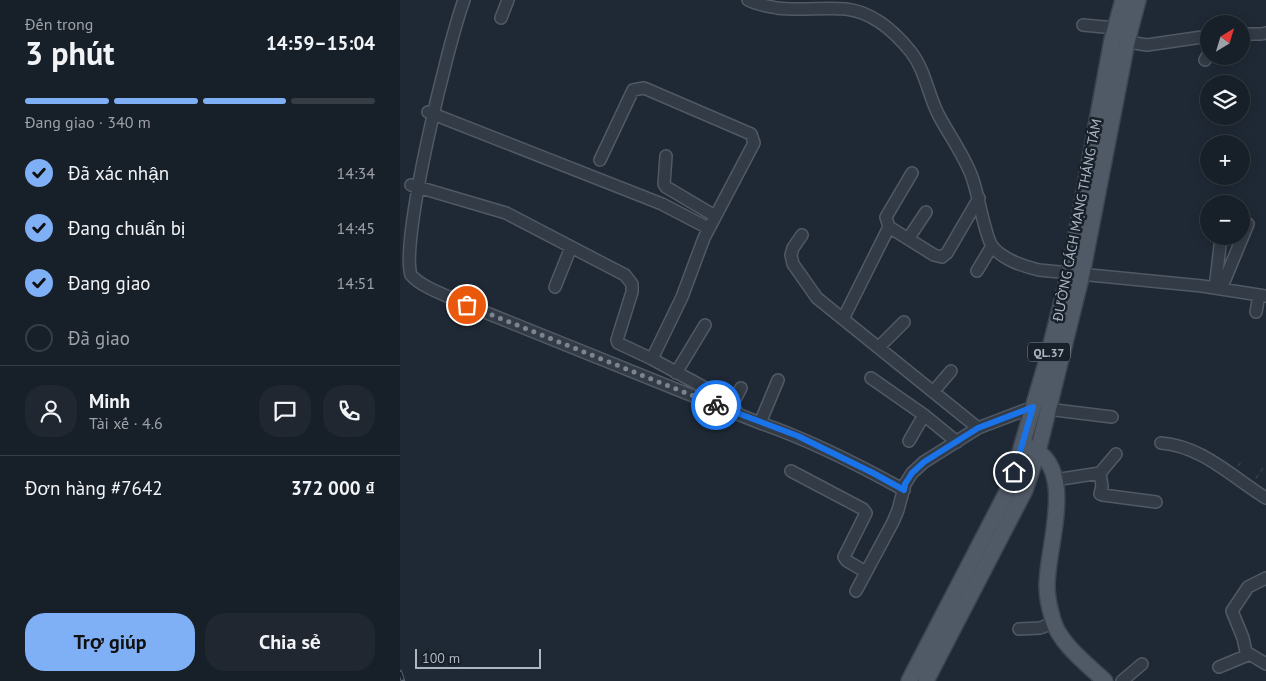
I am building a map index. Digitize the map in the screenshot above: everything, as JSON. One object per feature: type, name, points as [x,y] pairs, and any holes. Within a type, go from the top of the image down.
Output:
[{"type":"main road","name":"ĐƯỜNG CÁCH MẠNG THÁNG TÁM","points":[[909,681],[1010,486],[1022,444],[1040,408],[1075,274],[1118,37],[1122,0]]},
{"type":"main road","name":"ĐƯỜNG CÁCH MẠNG THÁNG TÁM","points":[[1118,37],[1138,0]]},
{"type":"main road","name":"ĐƯỜNG CÁCH MẠNG THÁNG TÁM","points":[[926,681],[1025,490],[1038,451],[1040,408]]},
{"type":"main road","points":[[1022,444],[1038,451],[1047,460],[1055,480],[1056,505],[1046,586],[1053,623],[1070,647],[1105,681]]},
{"type":"street","points":[[464,0],[428,112],[411,185],[404,230],[406,266],[410,274],[420,283],[467,305],[798,436],[904,490]]},
{"type":"street","points":[[501,18],[508,0]]},
{"type":"street","points":[[748,0],[756,4],[790,10],[846,9],[872,17],[892,32],[910,51],[919,65],[937,113],[972,176],[992,246],[1008,259],[1025,267],[1075,274],[1126,277],[1218,288],[1262,296],[1256,312]]},
{"type":"street","points":[[1082,25],[1147,45],[1200,37]]},
{"type":"street","points":[[1250,34],[1266,33]]},
{"type":"street","points":[[600,160],[633,90],[638,88],[644,88],[751,134],[754,143],[708,228],[682,296],[652,359]]},
{"type":"street","points":[[428,112],[662,204],[708,228]]},
{"type":"street","points":[[666,156],[664,184],[666,187],[715,216]]},
{"type":"street","points":[[843,319],[888,227],[886,217],[912,173]]},
{"type":"street","points":[[411,185],[506,213],[625,274],[632,284],[632,292],[617,340],[620,346],[652,359],[720,396],[741,415]]},
{"type":"street","points":[[888,227],[934,255],[942,257],[947,253],[979,198]]},
{"type":"street","points":[[908,240],[926,212]]},
{"type":"street","points":[[802,234],[791,255],[794,264],[817,298],[978,428]]},
{"type":"street","points":[[1218,288],[1238,245]]},
{"type":"street","points":[[555,287],[571,246]]},
{"type":"street","points":[[977,271],[992,246]]},
{"type":"street","points":[[1218,288],[1220,246]]},
{"type":"street","points":[[879,347],[904,322]]},
{"type":"street","points":[[676,373],[705,325]]},
{"type":"street","points":[[631,370],[636,352]]},
{"type":"street","points":[[934,392],[950,370]]},
{"type":"street","points":[[871,378],[924,415],[957,442]]},
{"type":"street","points":[[760,422],[778,380]]},
{"type":"street","points":[[732,405],[741,388]]},
{"type":"street","points":[[856,591],[896,516],[905,484],[912,473],[924,462],[978,428],[1040,408],[1112,417]]},
{"type":"street","points":[[909,441],[924,415]]},
{"type":"street","points":[[1161,443],[1174,444],[1192,450],[1266,498]]},
{"type":"street","points":[[1055,480],[1100,473],[1116,454]]},
{"type":"street","points":[[791,471],[863,509],[866,513],[844,556],[847,561],[866,572]]},
{"type":"street","points":[[1100,473],[1102,486],[1100,494],[1103,496],[1156,502]]},
{"type":"street","points":[[1266,578],[1248,587],[1233,608],[1232,613],[1244,638],[1248,654],[1266,664]]},
{"type":"street","points":[[1019,629],[1040,628],[1053,623]]},
{"type":"street","points":[[1219,667],[1248,654]]},
{"type":"street","points":[[1122,681],[1142,664]]},
{"type":"path","points":[[1250,487],[1263,468]]},
{"type":"railway","points":[[400,672],[403,681]]},
{"type":"way so far","points":[[467,305],[716,405]]},
{"type":"route","points":[[716,405],[798,436],[904,490],[905,484],[912,473],[924,462],[978,428],[1033,407],[1014,472]]}]
